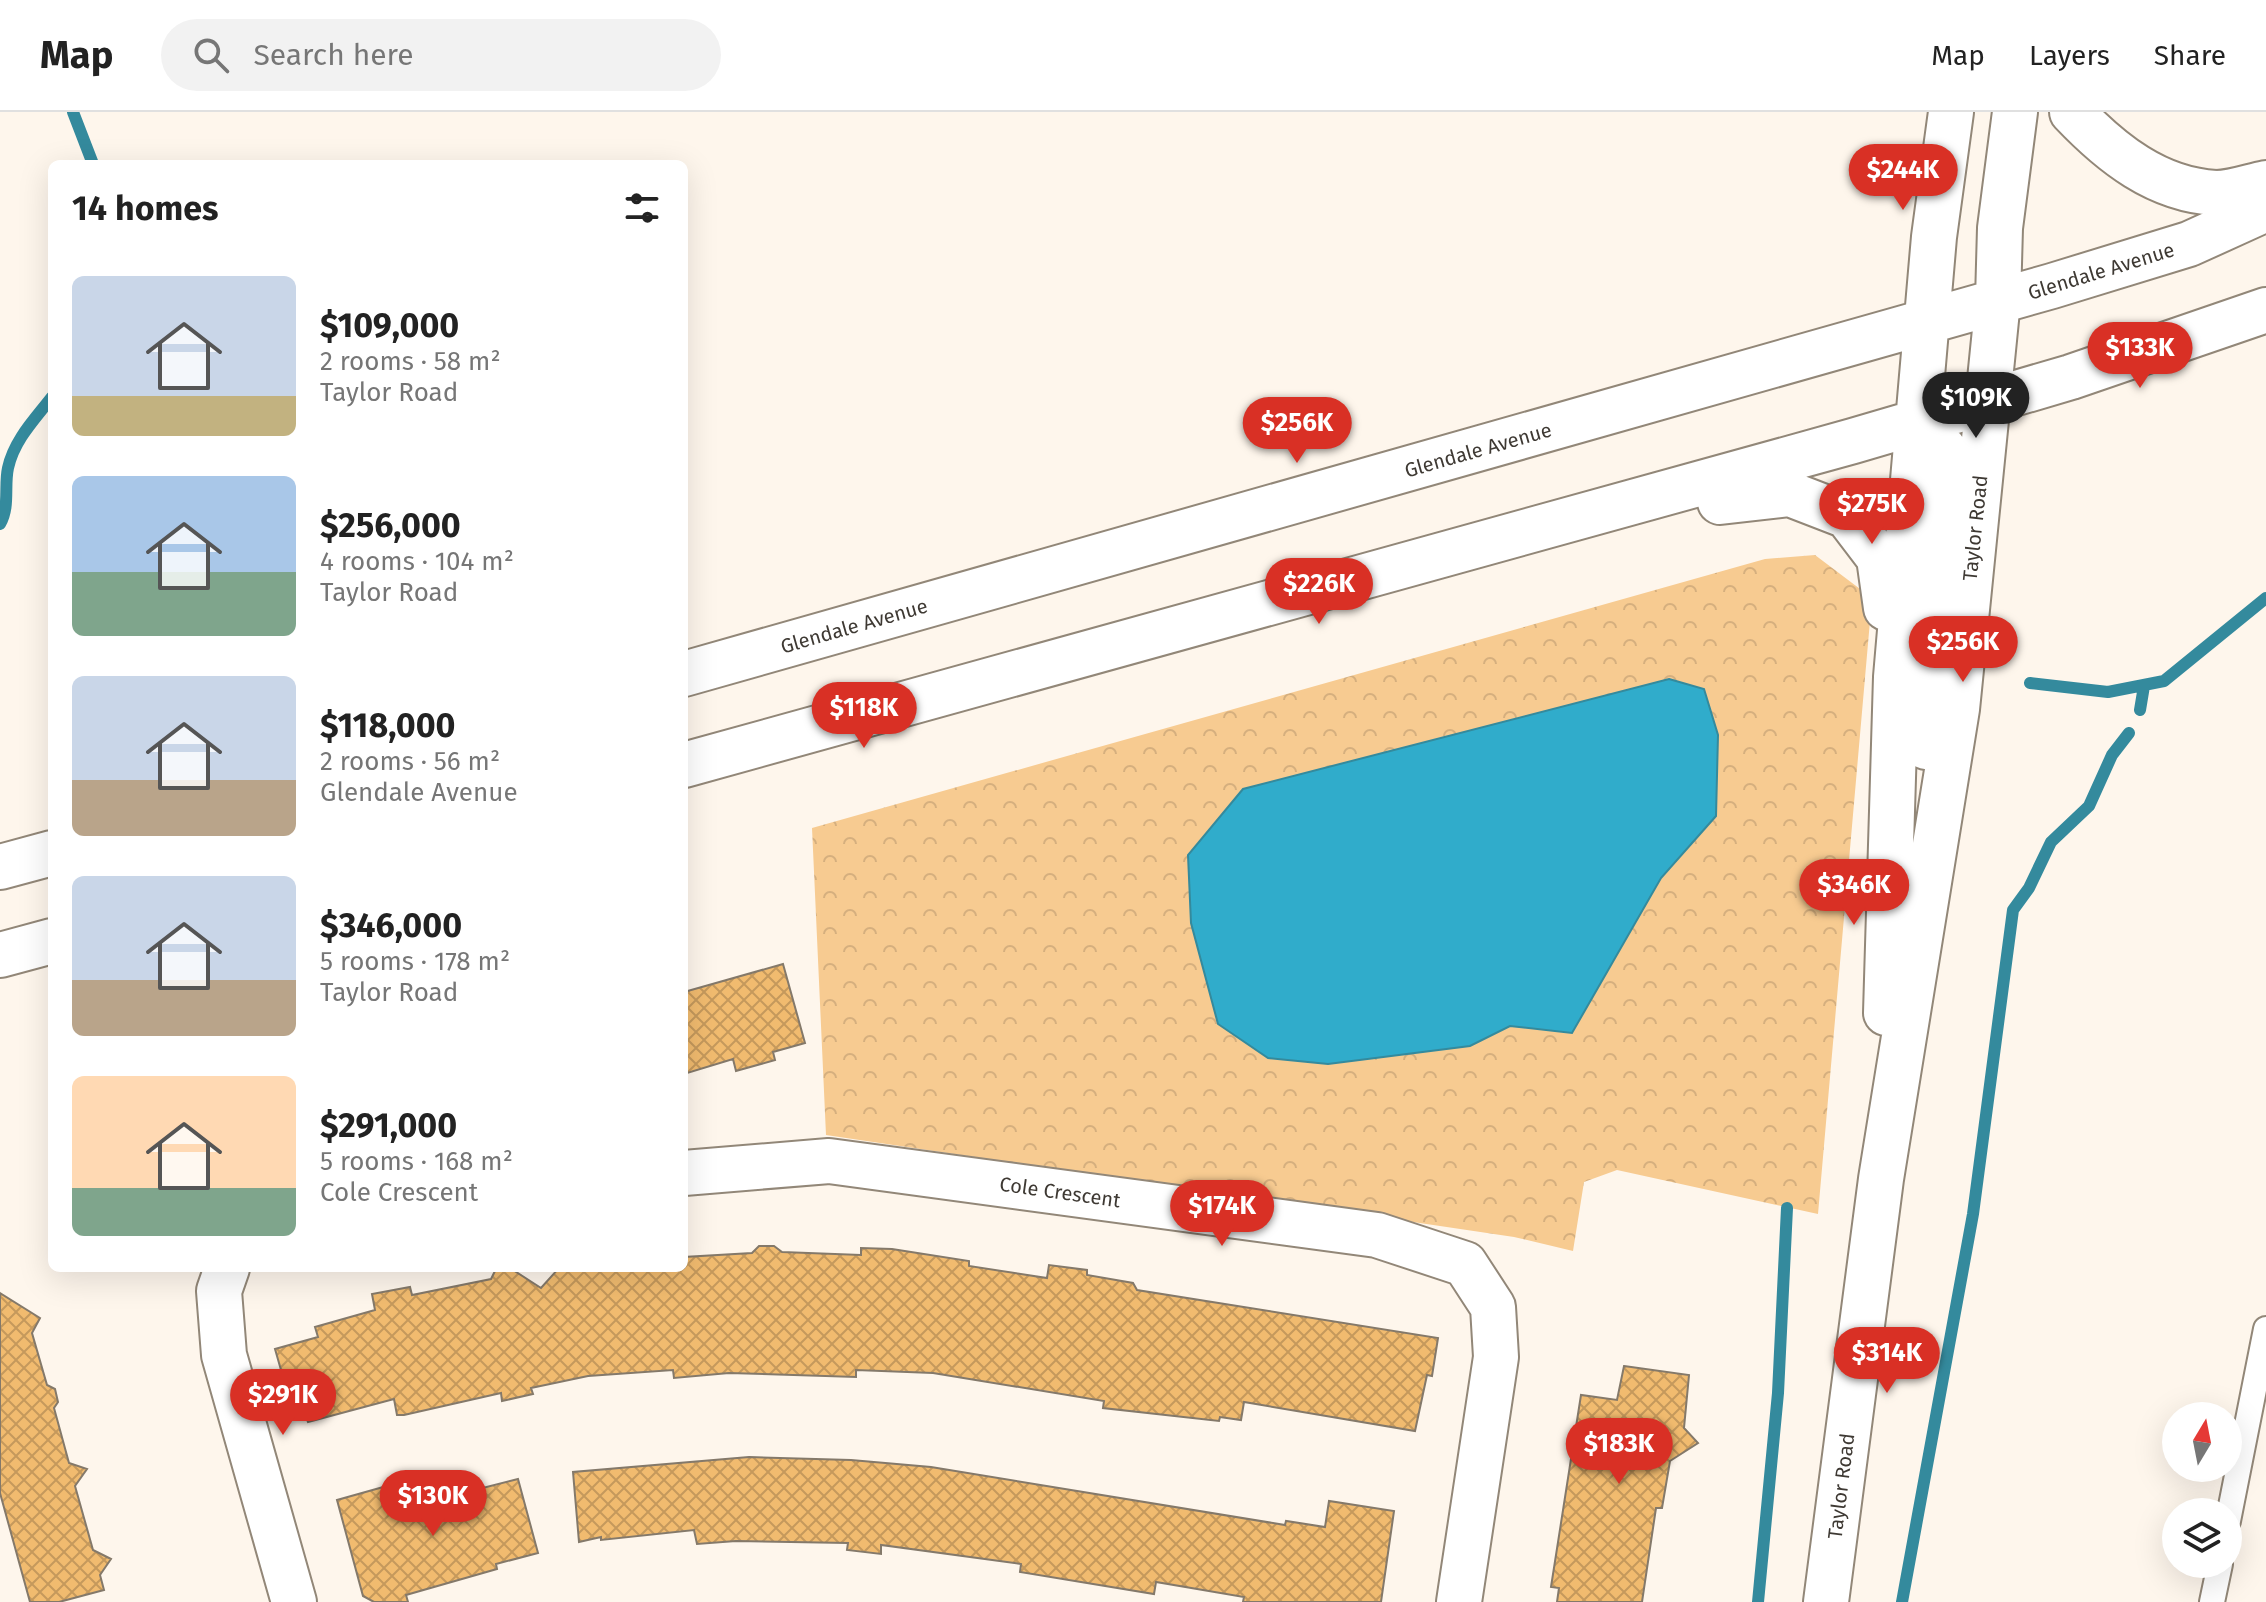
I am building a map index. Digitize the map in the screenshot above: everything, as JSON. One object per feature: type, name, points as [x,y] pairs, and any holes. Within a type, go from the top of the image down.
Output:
[{"type":"main road","name":"Taylor Road","points":[[1881,1179],[1896,677],[1932,417],[1930,319],[1934,237],[1951,112]]},
{"type":"main road","name":"Taylor Road","points":[[1826,1602],[1881,1179],[1957,709],[1998,300],[2000,228],[2015,112]]},
{"type":"main road","points":[[2072,112],[2106,148],[2167,185],[2219,193],[2266,183]]},
{"type":"main road","name":"Glendale Avenue","points":[[688,673],[2189,244],[2266,209]]},
{"type":"main road","points":[[688,764],[1595,516],[2071,377],[2266,310]]},
{"type":"main road","points":[[1919,952],[1929,675],[1932,417]]},
{"type":"main road","points":[[1595,516],[1790,494],[1847,516],[1879,558],[1896,677]]},
{"type":"main road","points":[[0,867],[48,854]]},
{"type":"main road","points":[[0,955],[48,942]]},
{"type":"main road","name":"Cole Crescent","points":[[688,1173],[829,1161],[1377,1235],[1465,1264],[1493,1307],[1496,1357],[1459,1602]]},
{"type":"main road","points":[[226,1272],[219,1291],[224,1355],[294,1602]]},
{"type":"lane","points":[[2233,1498],[2266,1329]]},
{"type":"lane","points":[[2212,1602],[2217,1578]]},
{"type":"green space","points":[[1815,555],[1872,598],[1818,1214],[1617,1170],[1584,1182],[1573,1251],[1514,1237],[826,1135],[812,828],[1765,559]]},
{"type":"water","points":[[1669,679],[1704,689],[1718,735],[1716,816],[1661,878],[1572,1033],[1510,1026],[1470,1046],[1328,1064],[1268,1058],[1218,1024],[1191,923],[1188,855],[1243,789]]},
{"type":"building","points":[[783,964],[805,1043],[773,1052],[775,1060],[736,1071],[733,1059],[688,1073],[688,991]]},
{"type":"building","points":[[759,1246],[774,1246],[782,1252],[861,1255],[861,1248],[892,1249],[969,1261],[969,1266],[1047,1278],[1049,1265],[1087,1270],[1087,1275],[1133,1283],[1137,1290],[1438,1338],[1432,1376],[1427,1375],[1415,1431],[1244,1402],[1241,1420],[1220,1417],[1219,1421],[1103,1408],[1104,1401],[933,1373],[856,1370],[856,1377],[729,1373],[674,1378],[673,1370],[588,1376],[531,1388],[533,1394],[502,1401],[501,1393],[397,1415],[394,1399],[308,1422],[293,1382],[285,1384],[275,1349],[318,1337],[315,1327],[375,1310],[372,1294],[410,1287],[412,1295],[491,1279],[494,1272],[516,1272],[541,1288],[555,1272],[688,1272],[688,1257],[752,1253]]},
{"type":"building","points":[[0,1293],[40,1318],[32,1333],[47,1385],[55,1389],[58,1402],[54,1408],[69,1463],[87,1469],[75,1486],[93,1550],[111,1559],[100,1575],[104,1590],[59,1602],[30,1602],[0,1493]]},
{"type":"building","points":[[1624,1366],[1689,1375],[1684,1428],[1698,1443],[1670,1461],[1662,1508],[1656,1508],[1642,1602],[1557,1602],[1559,1588],[1551,1587],[1581,1395],[1617,1400]]},
{"type":"building","points":[[749,1457],[851,1460],[931,1467],[1285,1525],[1286,1521],[1325,1527],[1329,1501],[1394,1511],[1381,1602],[1243,1602],[1244,1597],[1156,1582],[1154,1594],[1020,1572],[1021,1564],[881,1545],[881,1554],[847,1550],[848,1543],[736,1541],[697,1544],[694,1530],[601,1540],[601,1537],[579,1542],[573,1472]]},
{"type":"building","points":[[518,1479],[538,1553],[496,1564],[497,1569],[406,1595],[408,1602],[374,1602],[363,1596],[337,1500],[401,1482],[408,1507]]},
{"type":"waterway","points":[[73,112],[91,160]]},
{"type":"waterway","points":[[0,524],[5,511],[11,458],[26,430],[48,402]]},
{"type":"waterway","points":[[2030,683],[2108,692],[2164,681],[2266,598]]},
{"type":"waterway","points":[[2140,710],[2144,686]]},
{"type":"waterway","points":[[1902,1602],[1973,1214],[2013,910],[2029,888],[2051,842],[2089,806],[2112,755],[2129,733]]},
{"type":"waterway","points":[[1758,1602],[1778,1393],[1787,1208]]}]
